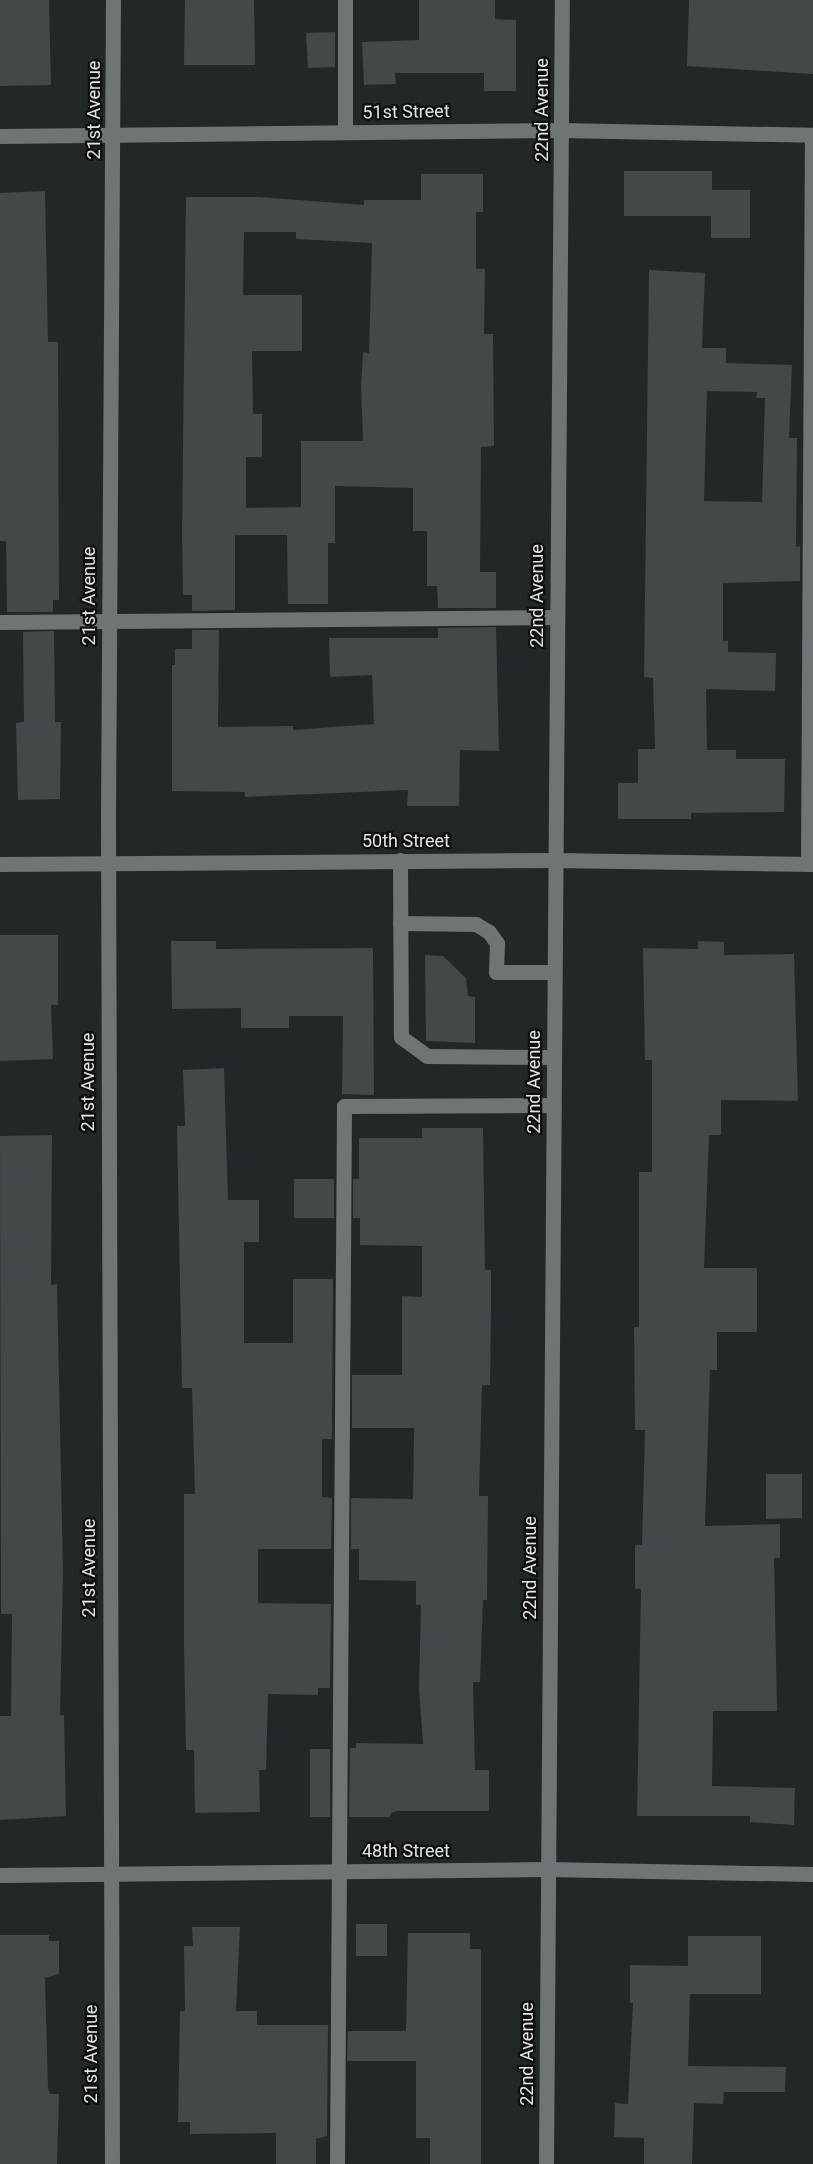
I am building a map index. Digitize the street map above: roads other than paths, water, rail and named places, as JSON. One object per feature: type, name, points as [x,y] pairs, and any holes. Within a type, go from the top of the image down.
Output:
[{"type":"street","name":"21st Avenue","points":[[112,2164],[108,620],[113,0]]},
{"type":"street","points":[[345,0],[345,132]]},
{"type":"street","name":"22nd Avenue","points":[[546,2164],[562,0]]},
{"type":"street","name":"51st Street","points":[[0,136],[561,130],[813,135]]},
{"type":"street","points":[[811,864],[813,135]]},
{"type":"street","points":[[0,622],[556,617]]},
{"type":"street","points":[[399,860],[401,1037],[412,1049],[427,1056],[554,1057]]},
{"type":"street","name":"50th Street","points":[[0,864],[555,860],[811,864]]},
{"type":"street","points":[[400,923],[476,924],[489,932],[496,943],[496,972],[554,972]]},
{"type":"street","points":[[337,2164],[337,1870],[344,1106],[553,1105]]},
{"type":"street","name":"48th Street","points":[[0,1875],[547,1869],[813,1874]]}]
